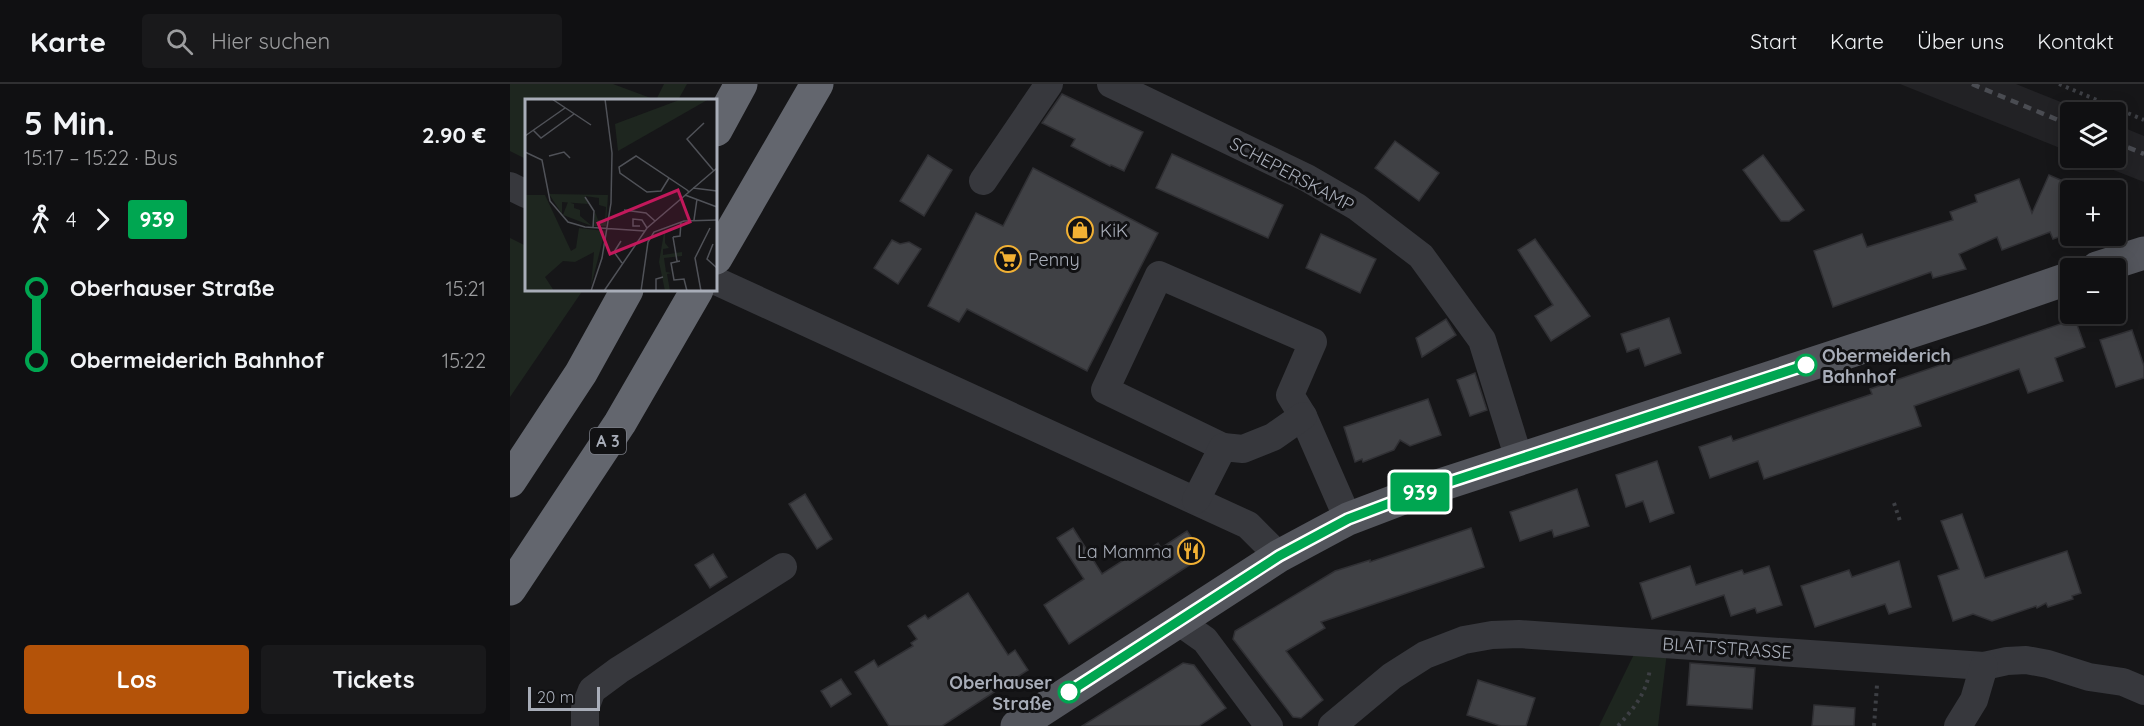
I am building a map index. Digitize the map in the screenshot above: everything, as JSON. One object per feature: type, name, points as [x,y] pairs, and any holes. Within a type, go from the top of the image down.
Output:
[{"type":"highway","points":[[717,128],[741,84]]},
{"type":"highway","points":[[717,256],[817,84]]},
{"type":"highway","points":[[510,481],[581,373],[626,291]]},
{"type":"highway","name":"A 3","points":[[510,589],[620,423],[696,291]]},
{"type":"main road","points":[[2126,259],[2144,253]]},
{"type":"main road","points":[[1017,726],[1279,556],[1348,519],[1419,492],[2060,281]]},
{"type":"street","points":[[983,181],[1048,84]]},
{"type":"street","name":"SCHEPERSKAMP","points":[[1111,84],[1306,178],[1357,207],[1420,256],[1482,340],[1519,459]]},
{"type":"street","points":[[510,186],[525,194]]},
{"type":"street","points":[[1303,416],[1274,437],[1243,449],[1223,447],[1105,390],[1159,275],[1313,342],[1290,395],[1303,416],[1348,519]]},
{"type":"street","points":[[717,281],[1248,525],[1279,556]]},
{"type":"street","points":[[1196,500],[1223,447]]},
{"type":"street","points":[[585,726],[585,708],[592,690],[619,670],[783,567]]},
{"type":"street","points":[[1178,621],[1205,640],[1269,726]]},
{"type":"street","name":"BLATTSTRASSE","points":[[1332,726],[1408,666],[1437,649],[1464,640],[1492,635],[1519,634],[1984,666],[2026,660],[2048,664],[2089,677],[2123,682],[2144,692]]},
{"type":"street","points":[[1958,726],[1974,700],[1984,666]]},
{"type":"path","points":[[2059,84],[2144,120]]},
{"type":"path","points":[[1894,503],[1900,521]]},
{"type":"path","points":[[1618,726],[1634,709],[1644,693],[1649,676],[1651,643]]},
{"type":"path","points":[[1874,726],[1880,659]]},
{"type":"shaded area","points":[[510,84],[613,84],[653,99],[525,99],[525,158],[510,151]]},
{"type":"shaded area","points":[[664,84],[687,84],[679,99],[656,99]]},
{"type":"shaded area","points":[[1900,84],[2016,84],[2061,102],[2060,148]]},
{"type":"shaded area","points":[[2126,129],[2144,136],[2144,182],[2108,168],[2126,168]]},
{"type":"shaded area","points":[[510,238],[525,246],[525,291],[582,291],[510,397]]},
{"type":"shaded area","points":[[1640,642],[1668,644],[1658,726],[1599,726]]},
{"type":"building","points":[[1062,94],[1143,132],[1124,171],[1071,146],[1075,139],[1042,123]]},
{"type":"building","points":[[1395,141],[1439,173],[1419,201],[1375,168]]},
{"type":"building","points":[[1172,154],[1283,205],[1268,238],[1156,188]]},
{"type":"building","points":[[928,155],[952,170],[924,216],[900,201]]},
{"type":"building","points":[[1763,155],[1804,210],[1789,221],[1781,221],[1743,170]]},
{"type":"building","name":"Penny","points":[[1033,168],[1158,233],[1087,371],[967,309],[959,322],[928,306],[976,213],[1003,226]]},
{"type":"building","points":[[2049,175],[2061,180],[2060,237],[2053,239],[2050,232],[2002,250],[1997,237],[1959,254],[1966,269],[1933,278],[1931,272],[1833,307],[1814,251],[1862,234],[1867,247],[1953,220],[1950,212],[1977,202],[1975,195],[2019,179],[2032,213]]},
{"type":"building","points":[[1321,234],[1376,259],[1360,293],[1306,268]]},
{"type":"building","points":[[1535,239],[1590,316],[1551,341],[1535,316],[1553,305],[1518,250]]},
{"type":"building","points":[[892,240],[900,244],[909,242],[921,249],[898,284],[874,268]]},
{"type":"building","points":[[1669,318],[1681,353],[1645,366],[1639,348],[1627,352],[1621,334]]},
{"type":"building","points":[[1446,319],[1456,335],[1422,357],[1416,338]]},
{"type":"building","points":[[2060,324],[2077,324],[2085,347],[2055,358],[2063,381],[2028,393],[2019,369],[1914,406],[1921,426],[1764,479],[1758,461],[1710,478],[1699,447],[1731,436],[1733,441],[1872,394],[1870,389]]},
{"type":"building","points":[[2132,330],[2144,366],[2144,378],[2116,387],[2100,340]]},
{"type":"building","points":[[1475,373],[1487,410],[1470,416],[1457,380]]},
{"type":"building","points":[[1428,399],[1441,435],[1410,446],[1400,440],[1394,450],[1363,462],[1362,459],[1355,462],[1344,427]]},
{"type":"building","points":[[1657,461],[1674,513],[1650,522],[1643,501],[1626,507],[1616,475]]},
{"type":"building","points":[[1577,489],[1589,526],[1554,537],[1552,530],[1520,541],[1510,512]]},
{"type":"building","points":[[805,494],[832,539],[817,549],[789,504]]},
{"type":"building","points":[[1962,514],[1985,578],[2067,551],[2081,593],[2072,596],[2073,599],[2048,607],[2046,603],[2037,608],[2036,606],[1992,621],[1973,614],[1953,621],[1938,576],[1959,569],[1941,521]]},
{"type":"building","points":[[1073,528],[1102,574],[1144,547],[1146,551],[1158,543],[1161,548],[1187,531],[1201,551],[1188,559],[1191,564],[1069,644],[1044,605],[1084,579],[1057,538]]},
{"type":"building","points":[[1471,528],[1484,567],[1321,622],[1325,628],[1286,651],[1323,700],[1301,718],[1293,717],[1233,639],[1235,631],[1335,571],[1370,560],[1370,562]]},
{"type":"building","points":[[713,554],[727,577],[710,588],[695,565]]},
{"type":"building","points":[[1899,561],[1911,607],[1889,614],[1885,604],[1815,627],[1801,586],[1849,570],[1852,577]]},
{"type":"building","points":[[1690,566],[1696,585],[1742,570],[1744,574],[1769,566],[1782,605],[1757,613],[1755,608],[1731,616],[1724,595],[1652,619],[1640,583]]},
{"type":"building","points":[[968,593],[1008,655],[1015,650],[1028,670],[942,726],[889,726],[855,672],[874,660],[878,667],[913,646],[911,643],[917,639],[908,626],[925,615],[928,619]]},
{"type":"building","points":[[1183,663],[1194,665],[1226,708],[1199,726],[1082,726]]},
{"type":"building","points":[[1690,663],[1755,668],[1752,709],[1687,705]]},
{"type":"building","points":[[841,679],[851,694],[831,707],[821,691]]},
{"type":"building","points":[[1478,680],[1535,698],[1526,726],[1501,726],[1467,715]]},
{"type":"building","points":[[1814,705],[1855,708],[1854,726],[1812,726]]},
{"type":"railway","points":[[1972,84],[2060,121]]},
{"type":"railway","points":[[2126,147],[2144,154]]},
{"type":"bus line","name":"939","points":[[1069,692],[1279,556],[1348,519],[1419,492],[1806,365]]},
{"type":"place","name":"KiK","points":[[1080,230]]},
{"type":"place","name":"Penny","points":[[1008,259]]},
{"type":"place","name":"Obermeiderich Bahnhof","points":[[1806,365]]},
{"type":"place","name":"La Mamma","points":[[1191,551]]},
{"type":"place","name":"Oberhauser Straße","points":[[1069,692]]}]
